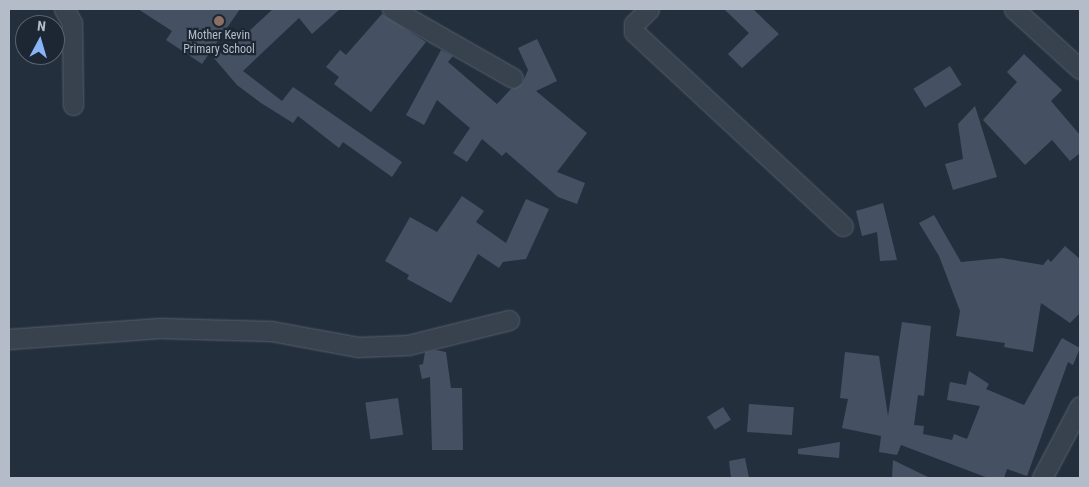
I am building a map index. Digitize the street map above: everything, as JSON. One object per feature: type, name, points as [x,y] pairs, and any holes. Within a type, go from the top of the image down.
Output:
[{"type":"street","points":[[64,9],[72,23],[73,104]]},
{"type":"street","points":[[392,9],[513,78]]},
{"type":"street","points":[[649,9],[634,24],[634,32],[843,226]]},
{"type":"street","points":[[1014,9],[1080,69]]},
{"type":"street","points":[[9,339],[160,328],[271,331],[358,347],[408,345],[509,320]]},
{"type":"street","points":[[1042,478],[1080,406]]},
{"type":"building","points":[[138,9],[240,9],[202,64],[166,40],[172,31]]},
{"type":"building","points":[[273,9],[340,9],[312,34],[299,18],[243,71],[282,101],[293,87],[402,162],[392,177],[343,142],[339,148],[298,116],[293,123],[261,103],[237,85],[213,57],[218,51],[223,55]]},
{"type":"building","points":[[724,9],[753,9],[779,34],[742,68],[728,54],[749,33]]},
{"type":"building","points":[[382,14],[426,42],[371,112],[334,84],[339,77],[326,67],[340,50],[346,55]]},
{"type":"building","points":[[537,39],[557,81],[536,91],[587,133],[557,172],[585,183],[577,204],[558,197],[506,152],[502,156],[482,139],[467,162],[453,153],[470,128],[437,100],[424,125],[406,115],[441,50],[453,56],[448,62],[497,104],[511,89],[522,84],[528,70],[518,48]]},
{"type":"building","points":[[1024,54],[1062,90],[1051,101],[1080,135],[1080,153],[1070,161],[1052,140],[1025,165],[983,120],[1017,82],[1007,72]]},
{"type":"building","points":[[950,66],[962,85],[925,107],[914,89]]},
{"type":"building","points":[[975,106],[997,177],[953,190],[945,164],[963,159],[958,124]]},
{"type":"building","points":[[462,196],[484,211],[476,222],[506,243],[526,199],[549,209],[526,259],[503,262],[499,268],[478,254],[451,303],[407,279],[409,275],[385,261],[410,217],[437,232]]},
{"type":"building","points":[[883,203],[897,260],[880,261],[877,232],[862,236],[856,211]]},
{"type":"building","points":[[934,215],[961,262],[1002,258],[1043,265],[1048,259],[1051,262],[1065,246],[1080,259],[1080,313],[1070,323],[1041,303],[1033,352],[1004,347],[1005,343],[956,336],[960,311],[939,256],[919,223]]},
{"type":"building","points":[[902,322],[931,326],[924,396],[918,395],[914,425],[924,426],[923,434],[952,440],[954,434],[967,439],[980,406],[947,400],[950,382],[966,385],[969,371],[989,384],[986,389],[1024,405],[1062,338],[1080,348],[1073,365],[1068,362],[1027,476],[1007,469],[1004,478],[988,478],[901,445],[897,455],[879,452],[881,436],[842,428],[848,399],[840,398],[845,352],[879,356],[888,416]]},
{"type":"building","points":[[436,350],[446,352],[451,388],[462,388],[463,450],[432,450],[430,377],[422,379],[419,365],[423,364],[425,352]]},
{"type":"building","points":[[398,398],[403,435],[370,439],[365,403]]},
{"type":"building","points":[[749,404],[794,407],[792,435],[747,432]]},
{"type":"building","points":[[723,407],[731,420],[715,430],[707,417]]},
{"type":"building","points":[[840,442],[839,458],[798,454],[798,449]]},
{"type":"building","points":[[745,458],[749,478],[731,478],[729,461]]},
{"type":"building","points":[[893,460],[930,478],[892,478]]},
{"type":"place","name":"Mother Kevin Primary School","points":[[219,21]]}]
